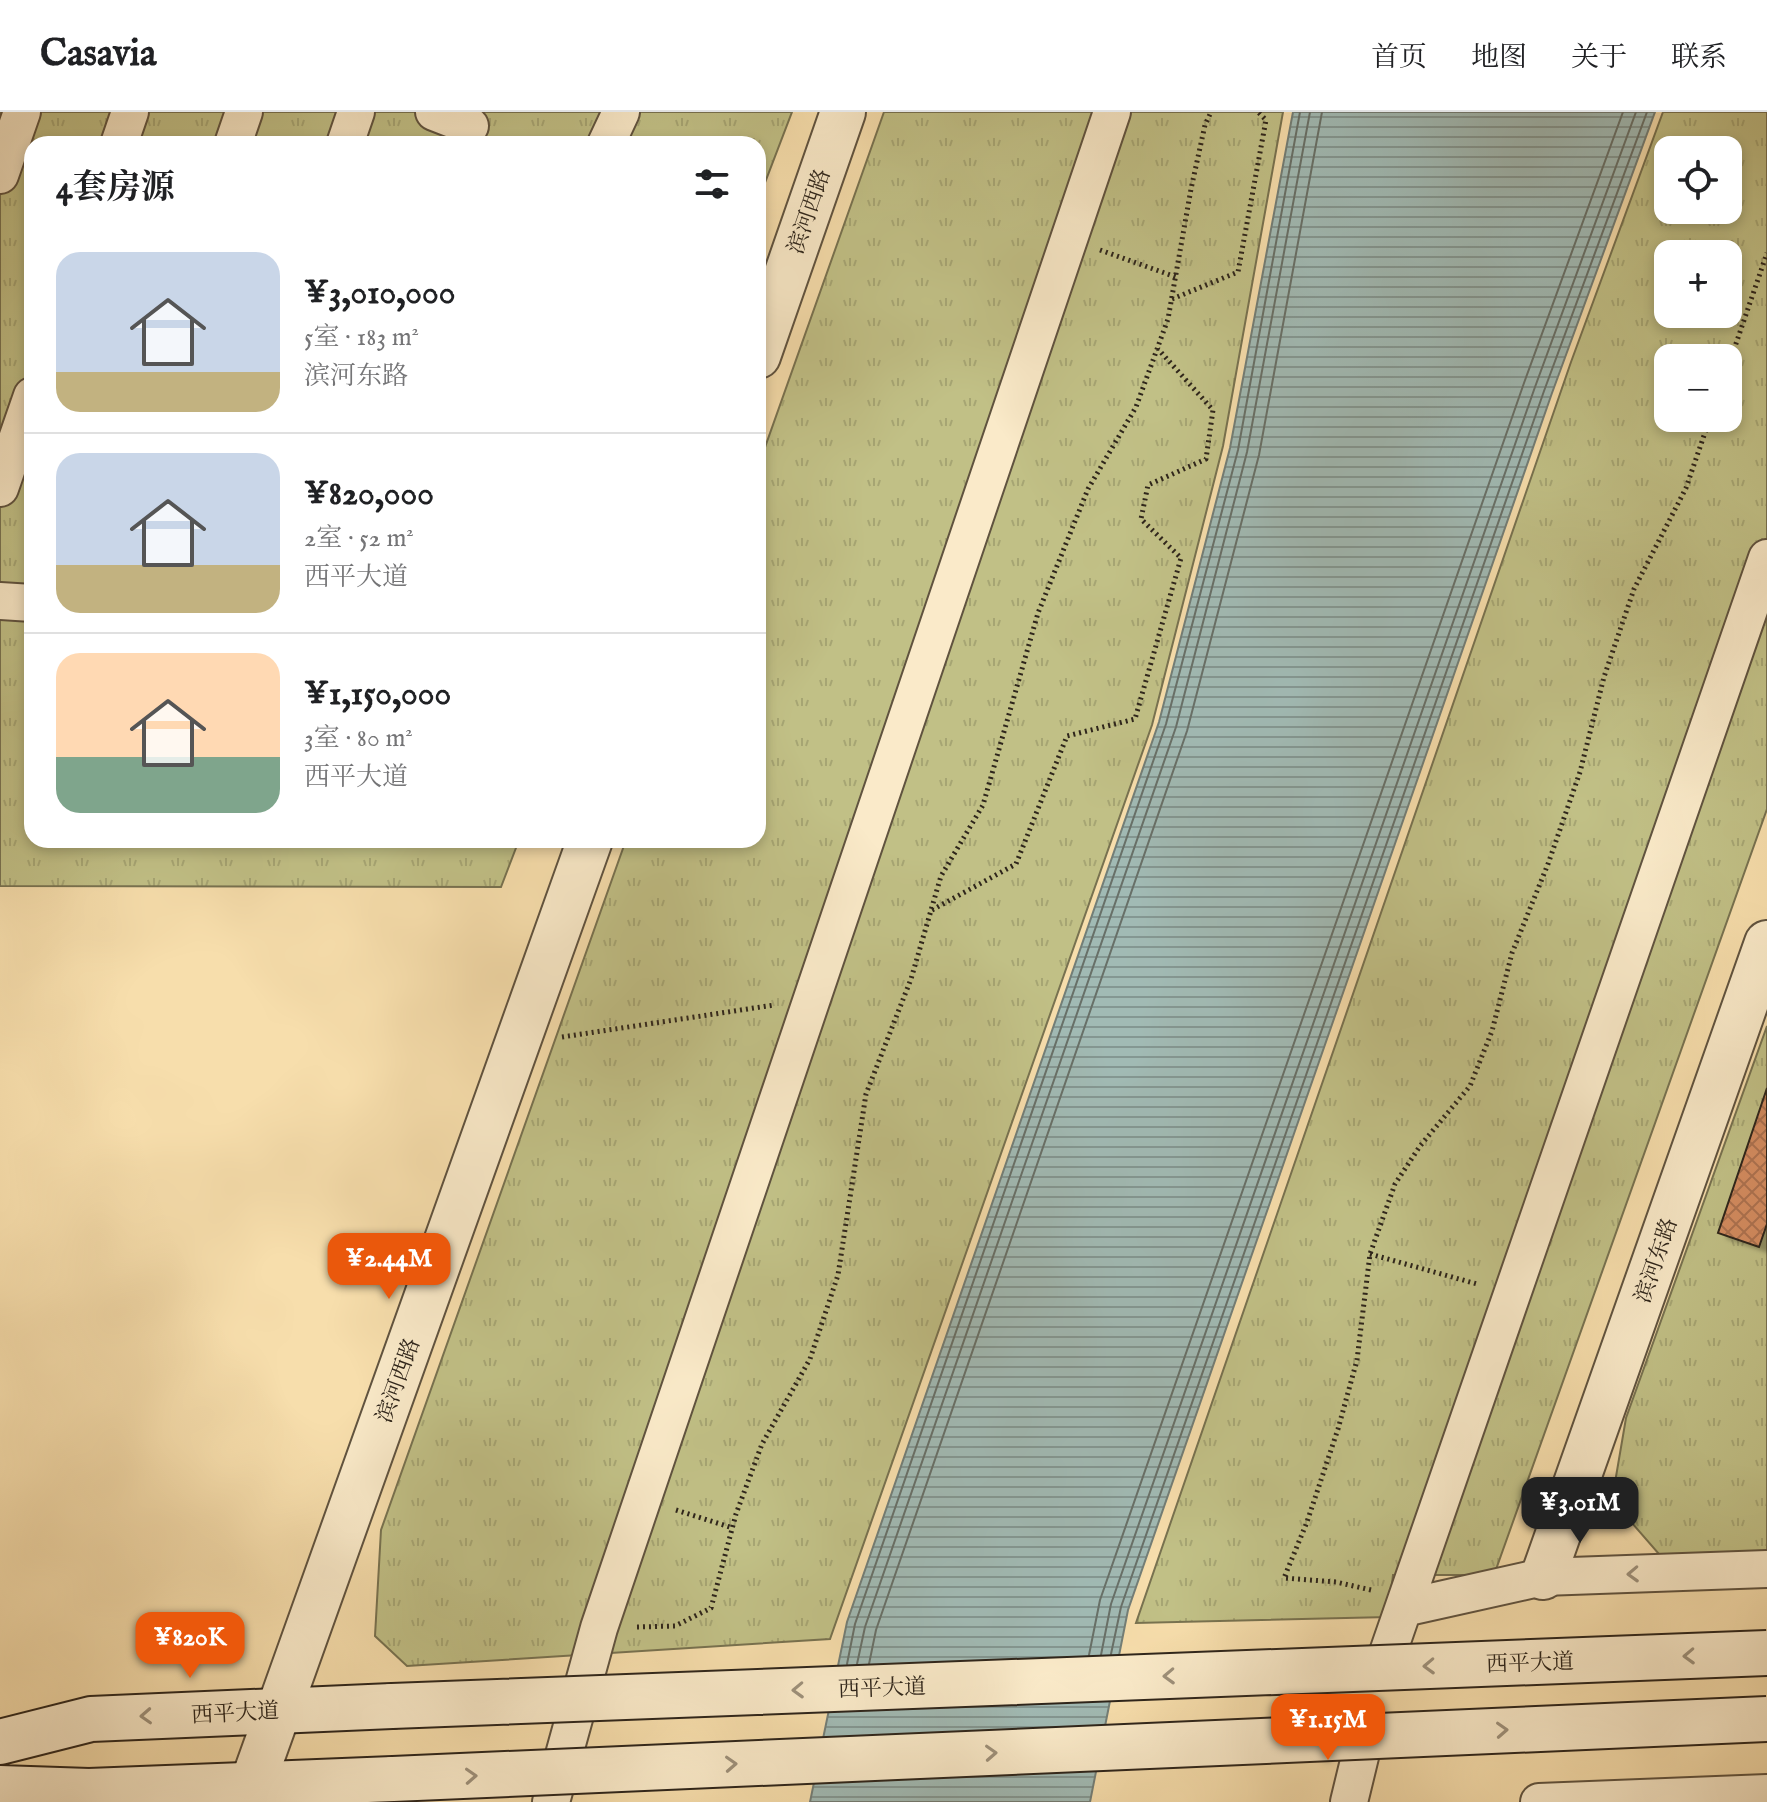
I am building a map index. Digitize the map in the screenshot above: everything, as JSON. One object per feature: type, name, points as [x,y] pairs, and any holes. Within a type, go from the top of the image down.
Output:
[{"type":"main road","name":"滨河西路","points":[[766,333],[843,112]]},
{"type":"main road","name":"滨河西路","points":[[252,1785],[587,848]]},
{"type":"main road","name":"滨河东路","points":[[1543,1577],[1767,943]]},
{"type":"main road","name":"西平大道","points":[[0,1742],[91,1719],[1767,1653]]},
{"type":"main road","points":[[0,1788],[89,1791],[252,1785],[1767,1719]]},
{"type":"street","points":[[0,175],[22,112]]},
{"type":"street","points":[[122,136],[130,112]]},
{"type":"street","points":[[236,136],[244,112]]},
{"type":"street","points":[[348,136],[356,112]]},
{"type":"street","points":[[434,112],[470,127]]},
{"type":"street","points":[[610,136],[621,112]]},
{"type":"street","points":[[551,1802],[599,1628],[1112,112]]},
{"type":"street","points":[[0,488],[24,419]]},
{"type":"street","points":[[1383,1667],[1767,558]]},
{"type":"street","points":[[0,601],[24,602]]},
{"type":"street","points":[[1406,1603],[1543,1577],[1767,1569]]},
{"type":"street","points":[[1349,1802],[1365,1736]]},
{"type":"street","points":[[1539,1802],[1767,1793]]},
{"type":"path","points":[[599,1628],[675,1626],[711,1608],[733,1528],[762,1444],[810,1359],[838,1275],[866,1094],[911,979],[941,876],[983,805],[1038,613],[1088,489],[1136,407],[1168,319],[1191,189],[1205,125],[1211,112]]},
{"type":"path","points":[[1171,299],[1238,272],[1266,120],[1258,112]]},
{"type":"path","points":[[1069,239],[1176,277]]},
{"type":"path","points":[[1736,344],[1767,253]]},
{"type":"path","points":[[931,911],[1016,864],[1067,736],[1135,719],[1181,558],[1141,519],[1148,485],[1206,459],[1213,410],[1157,348]]},
{"type":"path","points":[[1406,1603],[1336,1582],[1284,1578],[1307,1522],[1338,1429],[1357,1360],[1370,1254],[1395,1184],[1420,1146],[1470,1086],[1492,1031],[1512,953],[1580,772],[1604,677],[1634,589],[1686,488],[1705,432]]},
{"type":"path","points":[[517,1044],[812,999]]},
{"type":"path","points":[[1370,1254],[1512,1294]]},
{"type":"path","points":[[642,1499],[733,1528]]},
{"type":"green space","points":[[0,112],[792,112],[766,180],[766,136],[24,136],[24,848],[516,848],[501,887],[0,886]]},
{"type":"green space","points":[[884,112],[1283,112],[1223,446],[1152,725],[830,1639],[407,1666],[375,1636],[381,1530],[623,848],[766,848],[766,444]]},
{"type":"green space","points":[[1663,112],[1767,112],[1767,809],[1494,1575],[1393,1575],[1388,1617],[1136,1623],[1571,362],[1654,136],[1654,224],[1742,224],[1742,136],[1654,136]]},
{"type":"green space","points":[[1767,1026],[1767,1557],[1665,1561],[1612,1500],[1626,1418]]},
{"type":"water","points":[[1293,112],[1655,112],[1552,393],[1128,1610],[1090,1802],[810,1802],[847,1622],[1159,722],[1230,448]]},
{"type":"building","points":[[1767,1088],[1767,1224],[1759,1247],[1718,1233]]}]
